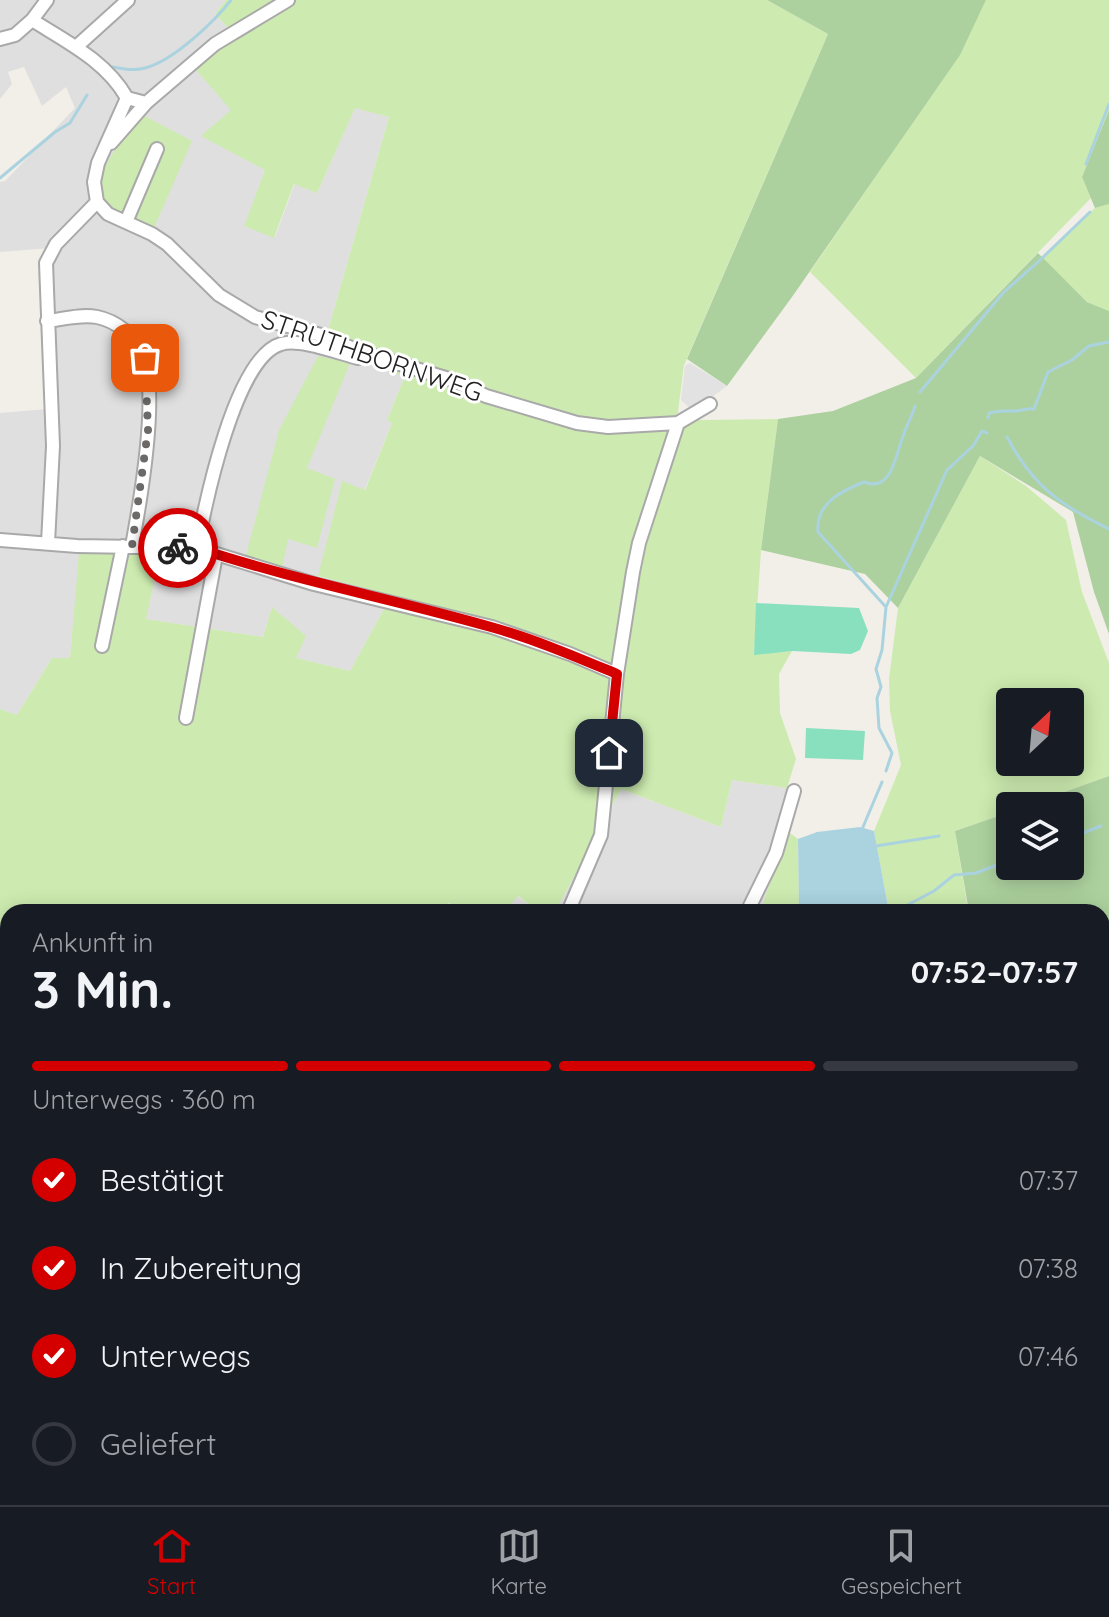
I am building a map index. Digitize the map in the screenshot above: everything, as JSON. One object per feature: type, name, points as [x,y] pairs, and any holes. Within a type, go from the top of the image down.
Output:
[{"type":"street","points":[[0,39],[15,35],[32,20],[47,0]]},
{"type":"street","points":[[76,47],[128,0]]},
{"type":"street","points":[[102,153],[146,103],[215,44],[288,0]]},
{"type":"street","points":[[32,20],[107,70],[118,81],[127,98],[146,103]]},
{"type":"street","points":[[48,543],[53,446],[45,270],[56,244],[97,202],[94,182],[102,153],[127,98]]},
{"type":"street","points":[[126,222],[157,149]]},
{"type":"street","name":"STRUTHBORNWEG","points":[[97,202],[108,214],[167,244],[219,295],[255,317],[321,335],[361,352],[452,380],[486,396],[577,423],[608,427],[678,423]]},
{"type":"street","points":[[47,321],[82,317],[108,321],[126,332],[145,358],[148,430],[128,546],[102,646]]},
{"type":"street","points":[[197,548],[209,487],[230,417],[266,352],[282,343],[294,342],[358,358],[361,352]]},
{"type":"street","points":[[571,904],[601,835],[617,674],[639,543],[678,423],[710,404]]},
{"type":"street","points":[[0,540],[197,548],[314,584],[492,627],[617,674]]},
{"type":"street","points":[[186,718],[216,555]]},
{"type":"street","points":[[751,904],[776,853],[794,791]]},
{"type":"shaded area","points":[[0,0],[226,0],[215,14],[230,30],[232,110],[265,170],[245,226],[275,237],[295,183],[317,193],[355,107],[389,117],[328,330],[404,378],[387,420],[392,423],[364,491],[342,482],[316,587],[386,605],[350,671],[295,658],[272,607],[263,637],[145,619],[80,553],[70,658],[52,658],[17,715],[0,709],[0,413],[59,408],[51,248],[0,252],[0,182],[5,181],[75,108],[66,87],[42,106],[24,67],[8,72],[12,84],[0,99]]},
{"type":"shaded area","points":[[690,363],[727,386],[693,411],[681,400],[685,366]]},
{"type":"shaded area","points":[[732,780],[787,788],[785,836],[764,904],[559,904],[621,789],[721,827]]},
{"type":"shaded area","points":[[517,896],[528,904],[510,904]]},
{"type":"green space","points":[[226,0],[767,0],[828,34],[684,365],[678,412],[671,428],[613,666],[494,622],[318,576],[342,481],[365,490],[392,423],[387,420],[404,378],[328,330],[389,117],[355,108],[317,193],[294,184],[274,238],[244,226],[265,170],[201,136],[231,110],[196,70],[230,30],[215,14]]},
{"type":"green space","points":[[767,0],[986,0],[960,55],[727,386],[687,359],[828,34]]},
{"type":"green space","points":[[986,0],[1109,0],[1109,110],[1082,177],[1091,198],[916,378],[810,272],[959,55]]},
{"type":"green space","points":[[1109,110],[1109,204],[1095,208],[1082,177]]},
{"type":"green space","points":[[143,115],[192,141],[154,228],[108,207],[101,197],[100,185],[109,159]]},
{"type":"green space","points":[[1109,204],[1109,311],[1087,302],[1042,258],[1095,208]]},
{"type":"green space","points":[[1038,253],[1087,302],[1109,311],[1109,634],[1094,592],[1073,512],[980,456],[898,608],[865,574],[761,550],[778,419],[833,411],[916,378]]},
{"type":"green space","points":[[318,356],[350,363],[307,468],[335,479],[317,548],[288,539],[282,568],[245,559],[279,430]]},
{"type":"green space","points":[[778,419],[761,550],[754,654],[792,651],[779,674],[780,713],[796,759],[787,788],[732,780],[721,827],[621,789],[559,904],[528,904],[518,896],[511,904],[0,904],[0,709],[17,715],[52,658],[70,658],[79,553],[160,553],[146,619],[263,637],[272,607],[306,636],[296,658],[350,671],[386,605],[491,632],[594,671],[621,674],[645,543],[681,427],[699,420]]},
{"type":"green space","points":[[980,456],[1026,486],[1066,520],[1082,592],[1109,663],[1109,776],[1064,792],[996,792],[996,817],[955,831],[967,904],[888,904],[874,831],[901,765],[890,711],[889,679],[898,608]]},
{"type":"green space","points":[[756,603],[859,608],[868,631],[860,650],[851,654],[792,651],[754,655]]},
{"type":"green space","points":[[806,728],[865,731],[863,760],[805,758]]},
{"type":"green space","points":[[1109,776],[1109,904],[968,904],[955,831],[996,817],[996,880],[1084,880],[1084,792],[1064,792]]},
{"type":"green space","points":[[786,830],[798,839],[799,904],[763,904]]},
{"type":"water","points":[[860,827],[874,831],[888,904],[799,904],[798,839],[817,832]]},
{"type":"waterway","points":[[113,67],[141,69],[168,58],[204,29],[231,0]]},
{"type":"waterway","points":[[0,178],[70,123],[87,95]]},
{"type":"waterway","points":[[1086,164],[1109,104]]},
{"type":"waterway","points":[[920,392],[1004,292],[1090,212]]},
{"type":"waterway","points":[[988,418],[989,413],[993,412],[1034,409],[1048,372],[1072,360],[1089,346],[1109,342]]},
{"type":"waterway","points":[[885,606],[818,532],[818,522],[825,506],[839,494],[864,482],[873,484],[887,477],[915,406]]},
{"type":"waterway","points":[[886,771],[892,753],[879,728],[877,698],[881,687],[876,669],[882,650],[886,607],[947,470],[973,446],[982,431],[987,433]]},
{"type":"waterway","points":[[1007,437],[1027,469],[1049,492],[1109,529]]},
{"type":"waterway","points":[[863,827],[882,782]]},
{"type":"waterway","points":[[1084,833],[1101,826]]},
{"type":"waterway","points":[[876,846],[939,836]]},
{"type":"waterway","points":[[909,904],[934,891],[954,875],[976,873],[996,865]]},
{"type":"way so far","points":[[145,358],[148,430],[132,546],[178,548]]},
{"type":"route","points":[[178,548],[197,548],[314,584],[492,627],[617,674],[609,753]]}]
